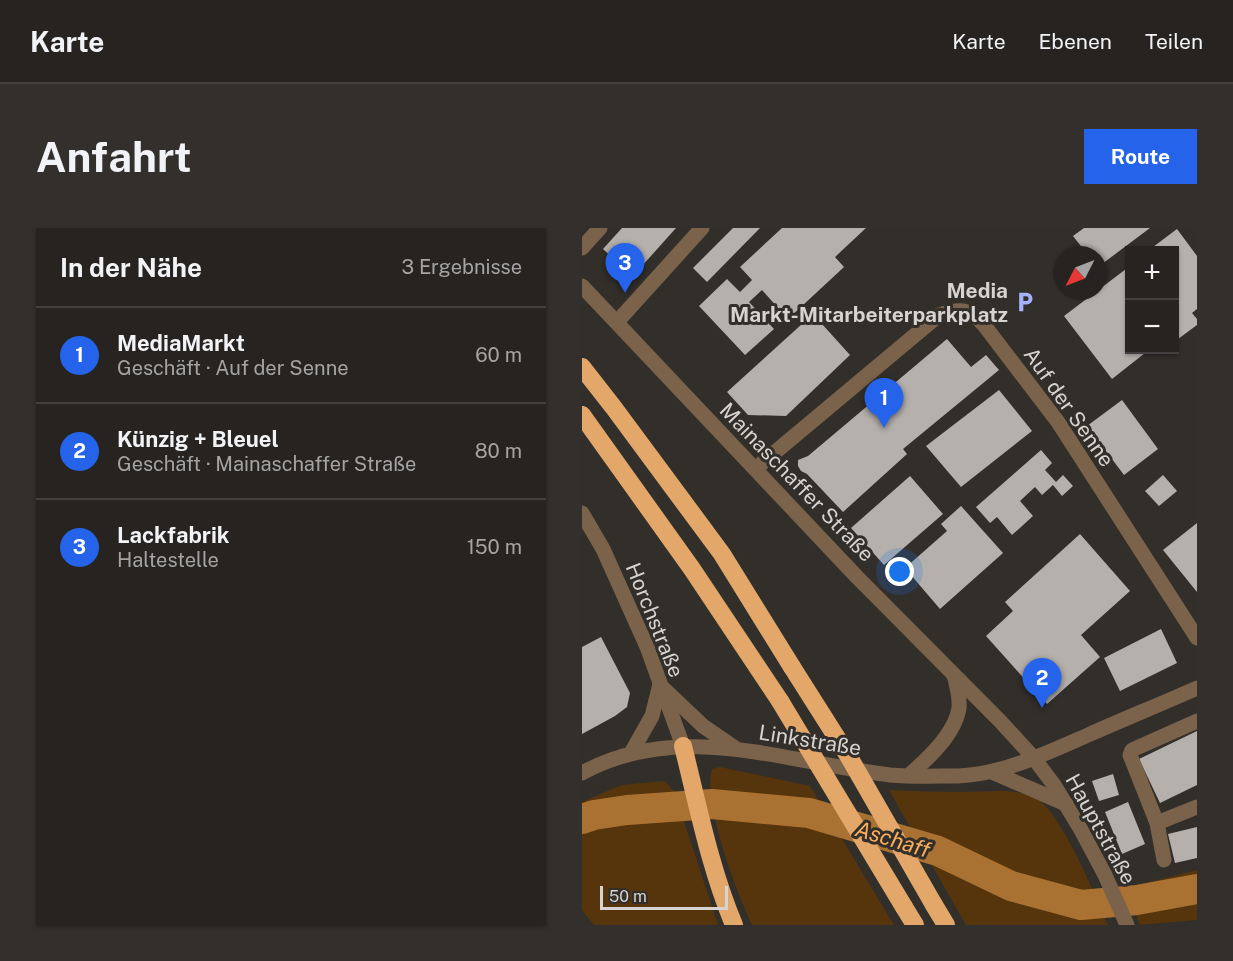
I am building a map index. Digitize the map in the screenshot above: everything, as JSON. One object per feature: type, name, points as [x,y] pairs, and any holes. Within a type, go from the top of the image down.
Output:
[{"type":"highway","points":[[582,367],[722,554],[849,757],[946,925]]},
{"type":"highway","points":[[582,415],[692,569],[780,702],[915,925]]},
{"type":"highway","points":[[683,746],[708,847],[724,901],[734,925]]},
{"type":"street","points":[[582,248],[600,228]]},
{"type":"street","points":[[617,322],[702,228]]},
{"type":"street","name":"Mainaschaffer Straße","points":[[582,286],[1033,757]]},
{"type":"street","name":"Auf der Senne","points":[[755,469],[939,315],[953,310],[964,310],[977,317],[984,325],[1058,422],[1197,638]]},
{"type":"street","name":"Horchstraße","points":[[582,513],[603,549],[647,646],[683,746]]},
{"type":"street","points":[[909,776],[938,747],[955,721],[959,709],[959,696],[954,675]]},
{"type":"street","points":[[660,684],[703,726],[739,750]]},
{"type":"street","points":[[631,753],[652,716],[660,684]]},
{"type":"street","name":"Linkstraße","points":[[582,773],[594,766],[631,753],[683,746],[739,750],[891,775],[960,776],[992,772],[1197,688]]},
{"type":"street","points":[[1164,860],[1157,823],[1130,755],[1132,750],[1197,721]]},
{"type":"street","name":"Hauptstraße","points":[[1033,757],[1066,805],[1105,875],[1127,923]]},
{"type":"street","points":[[992,772],[1066,805]]},
{"type":"street","points":[[1157,823],[1197,807]]},
{"type":"shaded area","points":[[720,767],[810,786],[894,925],[752,925],[730,870],[716,824],[710,784],[712,769]]},
{"type":"shaded area","points":[[664,781],[674,791],[718,925],[594,925],[582,910],[582,802],[621,785]]},
{"type":"shaded area","points":[[889,790],[1006,791],[1032,796],[1043,804],[1065,834],[1086,874],[1108,925],[966,925]]},
{"type":"shaded area","points":[[1197,870],[1197,920],[1140,925],[1126,888]]},
{"type":"building","points":[[622,228],[676,228],[633,276],[603,249]]},
{"type":"building","points":[[733,228],[760,228],[707,282],[693,268]]},
{"type":"building","points":[[782,228],[866,228],[835,257],[844,267],[788,319],[762,290],[749,302],[774,329],[745,355],[699,306],[727,279],[740,292],[752,280],[740,267]]},
{"type":"building","points":[[1084,228],[1150,228],[1107,260],[1107,246],[1081,246],[1073,236]]},
{"type":"building","points":[[1177,229],[1197,256],[1197,309],[1192,313],[1197,319],[1197,325],[1179,338],[1179,246],[1154,246]]},
{"type":"building","points":[[1125,270],[1125,354],[1144,354],[1112,379],[1064,316],[1085,300],[1107,300],[1107,283]]},
{"type":"building","points":[[813,314],[850,355],[786,416],[748,415],[727,392]]},
{"type":"building","points":[[947,339],[971,367],[986,355],[999,370],[903,449],[907,454],[843,512],[807,474],[801,471],[798,460],[808,456]]},
{"type":"building","points":[[999,390],[1032,431],[961,487],[926,446]]},
{"type":"building","points":[[1122,400],[1158,449],[1124,475],[1087,426]]},
{"type":"building","points":[[1041,450],[1052,463],[1045,470],[1056,482],[1063,475],[1073,486],[1062,496],[1053,485],[1042,495],[1035,487],[1020,501],[1033,516],[1012,535],[997,517],[990,523],[976,507]]},
{"type":"building","points":[[1163,475],[1177,491],[1159,506],[1145,491]]},
{"type":"building","points":[[910,476],[943,514],[884,565],[851,528]]},
{"type":"building","points":[[961,506],[1003,553],[940,609],[905,568],[947,531],[941,524]]},
{"type":"building","points":[[1197,523],[1197,592],[1163,550]]},
{"type":"building","points":[[1080,534],[1130,591],[1081,635],[1100,657],[1047,704],[986,636],[1013,611],[1005,602]]},
{"type":"building","points":[[1161,629],[1177,663],[1120,691],[1104,658]]},
{"type":"building","points":[[601,637],[630,693],[627,707],[582,734],[582,647]]},
{"type":"building","points":[[1197,731],[1197,785],[1160,803],[1139,759]]},
{"type":"building","points":[[1113,774],[1119,795],[1099,801],[1092,781]]},
{"type":"building","points":[[1128,802],[1145,844],[1122,854],[1105,812]]},
{"type":"building","points":[[1197,827],[1197,858],[1175,863],[1168,834]]},
{"type":"waterway","name":"Aschaff","points":[[582,819],[627,810],[712,804],[809,813],[938,851],[1011,886],[1081,905],[1137,900],[1197,889]]},
{"type":"place","name":"Lackfabrik","points":[[625,293]]},
{"type":"place","name":"Media Markt-Mitarbeiterparkplatz","points":[[1025,302]]},
{"type":"place","name":"MediaMarkt","points":[[884,428]]},
{"type":"place","name":"Künzig + Bleuel","points":[[1042,708]]}]
